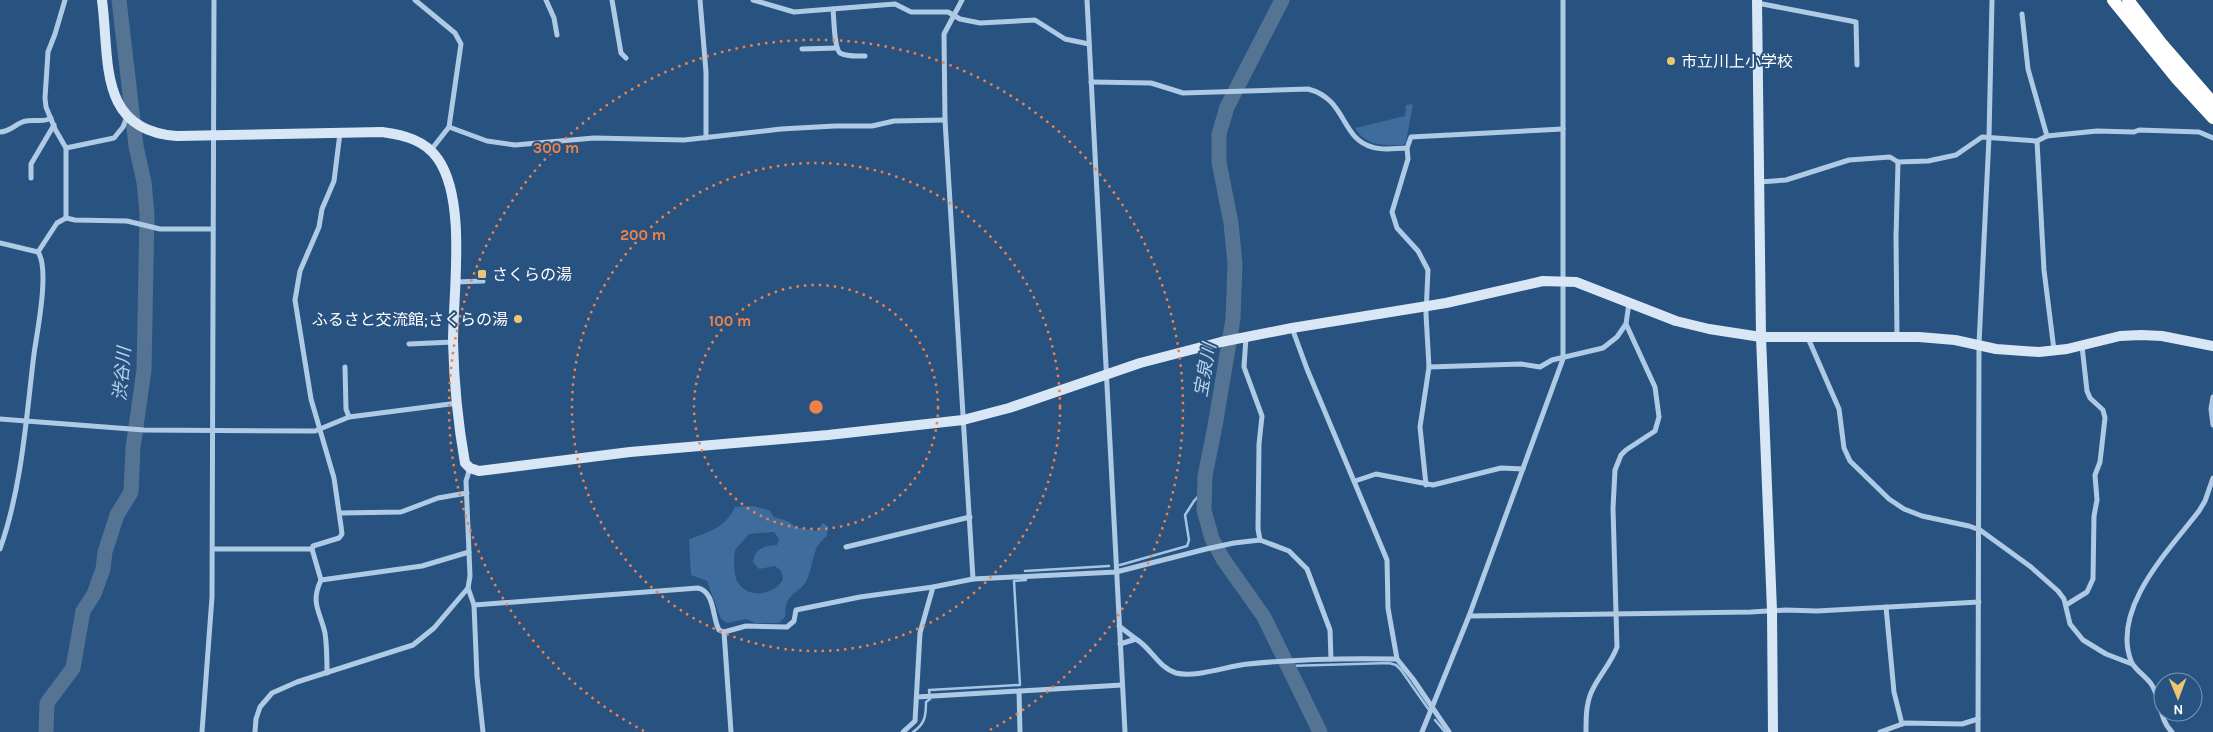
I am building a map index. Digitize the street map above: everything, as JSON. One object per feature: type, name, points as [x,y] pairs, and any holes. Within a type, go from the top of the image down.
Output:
[{"type":"highway","points":[[2113,0],[2177,80],[2213,118]]},
{"type":"highway","points":[[2128,0],[2161,43],[2213,103]]},
{"type":"street","points":[[65,0],[48,52],[45,98],[54,126],[66,148],[66,218]]},
{"type":"street","points":[[102,0],[111,86],[120,108],[127,117],[142,128],[164,135],[398,134],[420,142],[431,150],[445,170],[449,182],[455,238],[454,342],[458,403],[465,463],[470,468],[484,472],[639,451],[828,435],[963,420],[1009,408],[1106,374],[1174,353],[1221,342],[1292,328],[1427,306],[1531,283],[1564,280],[1589,286],[1692,326],[1761,336],[1936,339],[2011,350],[2039,352],[2082,346],[2120,336],[2162,336],[2213,346]]},
{"type":"street","points":[[202,732],[212,621],[214,0]]},
{"type":"street","points":[[415,0],[455,33],[461,44],[450,127],[431,150]]},
{"type":"street","points":[[546,0],[554,18],[557,34]]},
{"type":"street","points":[[612,0],[621,53],[626,58]]},
{"type":"street","points":[[700,0],[706,72],[706,138]]},
{"type":"street","points":[[753,0],[794,12],[895,2],[911,12],[948,12],[960,20],[980,23],[1035,20],[1065,38],[1089,44]]},
{"type":"street","points":[[962,0],[944,34],[943,43],[945,120],[973,579]]},
{"type":"street","points":[[1087,0],[1125,732]]},
{"type":"street","points":[[1422,732],[1470,616],[1563,358],[1563,0]]},
{"type":"street","points":[[1978,732],[1979,344],[1989,137],[1992,0]]},
{"type":"street","points":[[1773,732],[1772,610],[1761,336],[1757,2],[1856,22],[1858,65]]},
{"type":"street","points":[[833,9],[837,48],[840,52],[850,56],[865,56]]},
{"type":"street","points":[[2022,14],[2030,76],[2047,136]]},
{"type":"street","points":[[802,49],[837,48]]},
{"type":"street","points":[[1091,82],[1151,83],[1182,93],[1308,89],[1325,95],[1331,100],[1351,132],[1364,144],[1378,149],[1407,148]]},
{"type":"street","points":[[66,148],[114,138],[123,127],[127,117]]},
{"type":"street","points":[[0,132],[15,127],[24,121],[46,121],[51,118]]},
{"type":"street","points":[[450,127],[487,142],[508,145],[588,138],[684,140],[781,129],[872,126],[894,121],[945,120]]},
{"type":"street","points":[[30,178],[31,164],[54,126]]},
{"type":"street","points":[[1426,485],[1420,427],[1428,367],[1427,306],[1429,280],[1424,260],[1397,228],[1393,218],[1392,207],[1408,159],[1407,148],[1411,137],[1563,129]]},
{"type":"street","points":[[1759,182],[1786,180],[1849,160],[1890,157],[1898,162],[1928,161],[1952,156],[1982,137],[2037,141],[2047,136],[2097,131],[2134,132],[2139,130],[2199,132],[2213,138]]},
{"type":"street","points":[[213,549],[312,549],[313,546],[339,538],[342,534],[334,478],[311,399],[295,300],[300,271],[319,227],[322,209],[334,181],[340,134]]},
{"type":"street","points":[[2037,141],[2044,270],[2054,351]]},
{"type":"street","points":[[1898,162],[1896,237],[1898,337]]},
{"type":"street","points":[[38,252],[57,223],[66,218],[75,220],[127,221],[153,227],[213,229]]},
{"type":"street","points":[[0,243],[38,252],[42,257],[43,283],[28,421],[12,507],[0,549]]},
{"type":"street","points":[[456,282],[483,281]]},
{"type":"street","points":[[1428,367],[1520,364],[1540,367],[1552,360],[1603,348],[1617,337],[1626,324],[1629,302]]},
{"type":"street","points":[[1586,732],[1589,700],[1592,691],[1610,664],[1617,647],[1613,508],[1615,470],[1621,455],[1626,450],[1655,431],[1659,417],[1655,386],[1626,324]]},
{"type":"street","points":[[1292,328],[1388,566],[1387,598],[1396,659],[1413,678],[1449,732]]},
{"type":"street","points":[[1808,337],[1838,404],[1844,448],[1850,461],[1889,499],[1904,509],[1980,530],[2045,577],[2058,591],[2066,605],[2070,624],[2075,632],[2101,652],[2132,664],[2153,686],[2164,721],[2172,732]]},
{"type":"street","points":[[1242,338],[1244,367],[1262,416],[1259,444],[1260,540]]},
{"type":"street","points":[[409,344],[454,342]]},
{"type":"street","points":[[2066,605],[2087,592],[2093,579],[2094,516],[2097,500],[2095,476],[2100,462],[2104,424],[2103,410],[2092,400],[2087,391],[2082,346]]},
{"type":"street","points":[[345,367],[346,409],[349,417]]},
{"type":"street","points":[[2213,397],[2211,409],[2213,425]]},
{"type":"street","points":[[0,419],[144,430],[213,432],[321,430],[349,417],[458,403]]},
{"type":"street","points":[[470,468],[466,481],[469,552],[468,588],[474,605],[477,677],[483,732]]},
{"type":"street","points":[[1354,481],[1376,474],[1432,485],[1501,468],[1523,468]]},
{"type":"street","points":[[2132,664],[2127,636],[2141,589],[2155,567],[2199,511],[2205,501],[2213,478]]},
{"type":"street","points":[[340,513],[401,512],[438,498],[467,493]]},
{"type":"street","points":[[846,547],[970,517]]},
{"type":"street","points":[[474,605],[698,588],[707,593],[710,598],[715,623],[719,630],[724,632],[746,626],[788,627],[794,621],[796,610],[904,590],[933,587],[973,579],[1116,572],[1223,545],[1260,540],[1289,551],[1307,569],[1330,630],[1331,659]]},
{"type":"street","points":[[312,549],[321,580],[315,600],[324,632],[327,673]]},
{"type":"street","points":[[321,580],[422,566],[469,552]]},
{"type":"street","points":[[903,732],[915,721],[920,633],[933,587]]},
{"type":"street","points":[[255,732],[257,713],[268,696],[276,690],[420,641],[434,628],[468,588]]},
{"type":"street","points":[[1470,616],[1772,610],[1818,611],[1979,602]]},
{"type":"street","points":[[1886,607],[1894,692],[1902,724]]},
{"type":"street","points":[[1119,626],[1142,642],[1168,669],[1176,673],[1198,672],[1273,661],[1396,659]]},
{"type":"street","points":[[724,632],[731,732]]},
{"type":"street","points":[[1120,644],[1136,639]]},
{"type":"street","points":[[917,697],[1122,685]]},
{"type":"street","points":[[1019,691],[1020,732]]},
{"type":"street","points":[[1880,732],[1911,722],[1928,725],[1962,724],[1978,719]]},
{"type":"shaded area","points":[[1413,104],[1406,142],[1403,145],[1382,145],[1370,142],[1355,128],[1405,116],[1406,105]]},
{"type":"shaded area","points":[[752,506],[769,510],[774,517],[790,522],[795,527],[816,531],[823,523],[828,526],[827,536],[815,551],[806,582],[787,602],[785,617],[779,623],[755,623],[746,619],[727,623],[721,619],[707,581],[691,575],[689,539],[716,528],[727,520],[735,507]],"holes":[[[774,532],[779,539],[777,545],[764,547],[758,551],[753,562],[759,569],[775,566],[781,571],[783,579],[774,589],[768,592],[754,593],[747,591],[737,581],[734,561],[735,550],[749,534]]]},
{"type":"waterway","name":"渋谷川","points":[[46,732],[47,703],[73,668],[83,611],[94,594],[103,569],[105,552],[117,515],[131,492],[133,448],[144,370],[147,214],[144,182],[136,146],[119,0]]},
{"type":"waterway","name":"宝泉川","points":[[1282,0],[1227,107],[1219,134],[1219,162],[1231,223],[1235,264],[1233,319],[1205,476],[1204,510],[1212,539],[1223,559],[1264,617],[1320,732]]},
{"type":"waterway","points":[[1120,565],[1187,546],[1189,540],[1185,515],[1203,491]]},
{"type":"waterway","points":[[1025,571],[1109,566]]},
{"type":"waterway","points":[[913,732],[924,719],[926,702],[930,699],[929,690],[1020,685],[1014,581],[1026,580]]},
{"type":"waterway","points":[[1287,666],[1389,663],[1396,665],[1429,710]]},
{"type":"waterway","points":[[1435,720],[1445,732]]},
{"type":"place","name":"市立川上小学校","points":[[1671,61]]},
{"type":"place","name":"さくらの湯","points":[[482,274]]},
{"type":"place","name":"ふるさと交流館;さくらの湯","points":[[518,319]]}]
